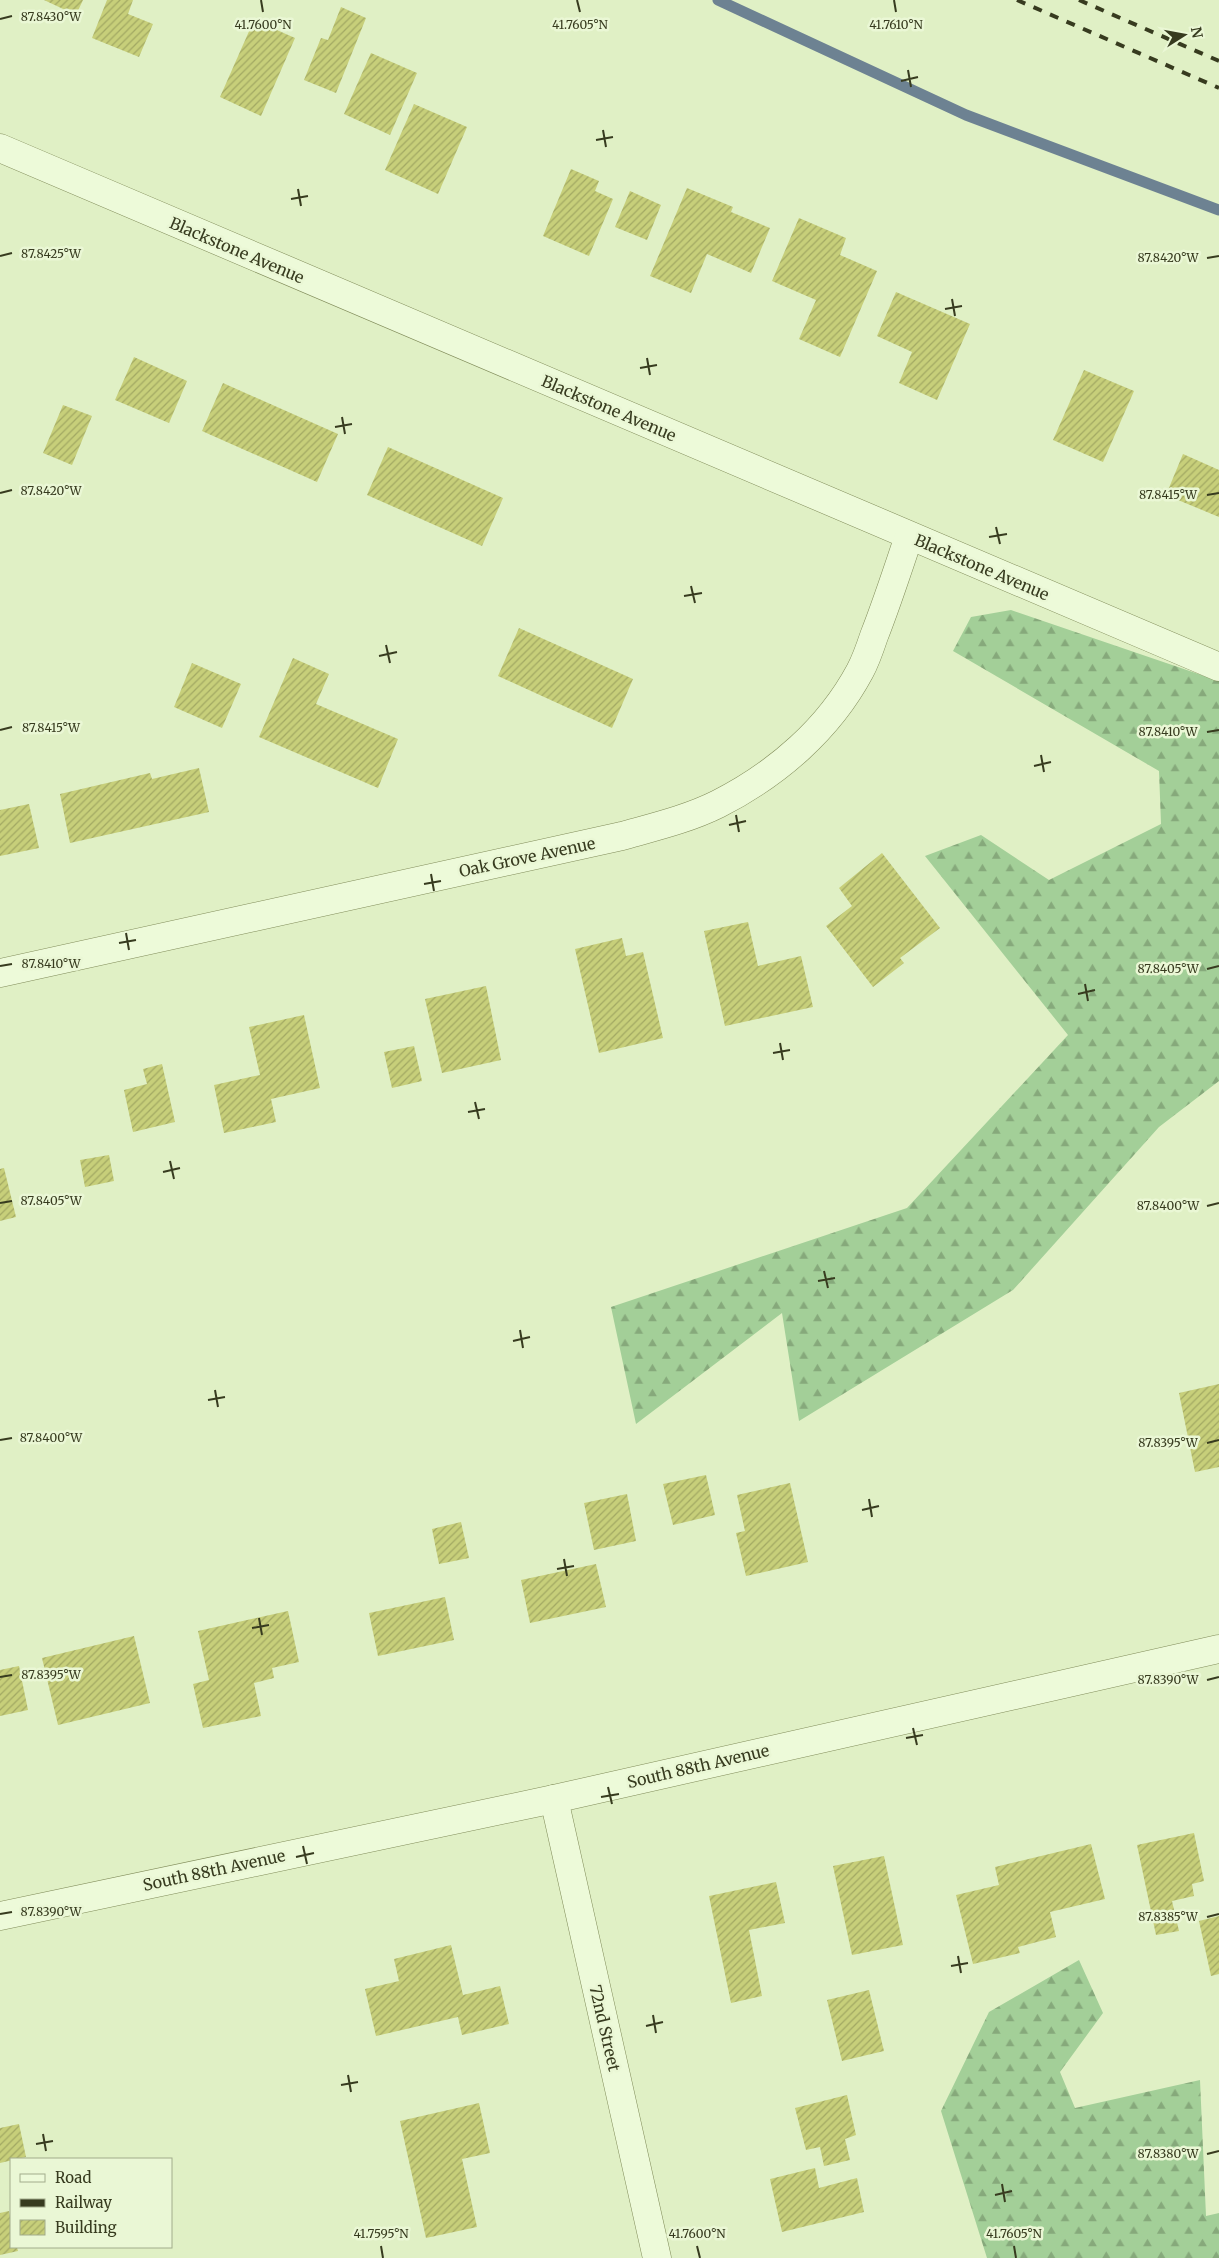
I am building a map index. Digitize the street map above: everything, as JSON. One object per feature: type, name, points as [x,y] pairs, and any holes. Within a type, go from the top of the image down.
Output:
[{"type":"street","name":"Blackstone Avenue","points":[[0,148],[1219,667]]},
{"type":"street","name":"Oak Grove Avenue","points":[[0,972],[622,836],[661,825],[717,804],[767,775],[803,744],[839,707],[861,670],[885,608],[909,536]]},
{"type":"street","name":"South 88th Avenue","points":[[0,1916],[554,1798],[1219,1649]]},
{"type":"street","name":"72nd Street","points":[[554,1798],[657,2258]]},
{"type":"green space","points":[[1011,610],[1219,681],[1219,1081],[1159,1127],[1013,1290],[799,1421],[782,1313],[636,1424],[611,1307],[907,1208],[1068,1035],[925,856],[981,835],[1049,880],[1161,824],[1159,771],[953,651],[971,617]]},
{"type":"green space","points":[[1079,1960],[1103,2013],[1060,2072],[1075,2108],[1200,2080],[1206,2216],[1219,2213],[1219,2258],[987,2258],[941,2111],[989,2012]]},
{"type":"building","points":[[44,0],[83,0],[76,15]]},
{"type":"building","points":[[107,0],[133,0],[128,14],[153,24],[139,57],[92,38]]},
{"type":"building","points":[[341,7],[366,18],[336,93],[304,80],[321,38],[328,40]]},
{"type":"building","points":[[254,20],[295,38],[261,116],[220,97]]},
{"type":"building","points":[[371,53],[417,73],[390,135],[344,114]]},
{"type":"building","points":[[414,104],[467,127],[438,194],[385,170]]},
{"type":"building","points":[[571,169],[599,181],[595,191],[613,199],[589,256],[543,236]]},
{"type":"building","points":[[687,188],[733,207],[731,212],[770,228],[751,273],[707,254],[691,293],[650,276]]},
{"type":"building","points":[[630,191],[661,205],[647,240],[615,227]]},
{"type":"building","points":[[799,218],[846,238],[840,255],[877,271],[840,357],[799,339],[816,300],[772,281]]},
{"type":"building","points":[[896,292],[970,324],[937,400],[899,383],[912,352],[877,336]]},
{"type":"building","points":[[134,357],[187,381],[169,423],[115,400]]},
{"type":"building","points":[[1084,370],[1134,391],[1103,462],[1053,440]]},
{"type":"building","points":[[223,383],[338,434],[317,482],[202,431]]},
{"type":"building","points":[[63,405],[92,416],[72,465],[43,453]]},
{"type":"building","points":[[388,447],[503,498],[482,546],[367,495]]},
{"type":"building","points":[[1183,454],[1219,470],[1219,517],[1166,495]]},
{"type":"building","points":[[519,628],[633,679],[612,728],[498,676]]},
{"type":"building","points":[[293,658],[329,674],[316,704],[398,739],[378,788],[259,737]]},
{"type":"building","points":[[192,663],[241,684],[222,728],[174,707]]},
{"type":"building","points":[[199,768],[209,812],[70,843],[60,794],[150,773],[152,779]]},
{"type":"building","points":[[29,804],[39,848],[0,856],[0,810]]},
{"type":"building","points":[[882,853],[940,928],[900,958],[904,963],[873,987],[826,926],[852,906],[839,888]]},
{"type":"building","points":[[748,922],[758,966],[801,956],[813,1007],[725,1026],[704,931]]},
{"type":"building","points":[[622,938],[626,956],[643,952],[663,1038],[599,1053],[575,949]]},
{"type":"building","points":[[486,986],[501,1060],[442,1073],[425,999]]},
{"type":"building","points":[[304,1015],[320,1088],[271,1099],[276,1122],[224,1133],[214,1085],[260,1075],[249,1027]]},
{"type":"building","points":[[414,1046],[422,1081],[392,1088],[384,1052]]},
{"type":"building","points":[[162,1064],[175,1122],[133,1132],[124,1090],[147,1084],[143,1069]]},
{"type":"building","points":[[109,1155],[114,1181],[85,1187],[80,1160]]},
{"type":"building","points":[[4,1168],[16,1217],[0,1221],[0,1169]]},
{"type":"building","points":[[1219,1384],[1219,1467],[1195,1472],[1179,1393]]},
{"type":"building","points":[[706,1475],[715,1515],[673,1525],[663,1484]]},
{"type":"building","points":[[790,1483],[808,1562],[746,1576],[736,1533],[745,1531],[737,1495]]},
{"type":"building","points":[[627,1494],[636,1541],[594,1550],[584,1503]]},
{"type":"building","points":[[461,1522],[469,1558],[439,1564],[432,1529]]},
{"type":"building","points":[[596,1564],[606,1607],[530,1623],[521,1580]]},
{"type":"building","points":[[445,1597],[454,1640],[378,1656],[369,1613]]},
{"type":"building","points":[[288,1611],[299,1662],[272,1668],[274,1678],[254,1683],[261,1716],[203,1728],[193,1684],[209,1680],[198,1631]]},
{"type":"building","points":[[134,1636],[150,1703],[58,1725],[42,1658]]},
{"type":"building","points":[[19,1666],[28,1710],[0,1716],[0,1670]]},
{"type":"building","points":[[1194,1833],[1204,1881],[1192,1884],[1194,1896],[1172,1901],[1179,1931],[1156,1935],[1137,1845]]},
{"type":"building","points":[[1091,1844],[1105,1899],[1050,1912],[1056,1937],[1018,1947],[1020,1953],[973,1964],[956,1895],[999,1885],[995,1867]]},
{"type":"building","points":[[884,1856],[903,1945],[852,1955],[833,1866]]},
{"type":"building","points":[[776,1882],[785,1923],[749,1930],[762,1996],[731,2003],[709,1896]]},
{"type":"building","points":[[1219,1916],[1219,1974],[1211,1976],[1199,1921]]},
{"type":"building","points":[[451,1945],[463,1995],[500,1986],[509,2024],[462,2035],[458,2017],[376,2036],[365,1989],[399,1981],[394,1959]]},
{"type":"building","points":[[869,1990],[884,2051],[842,2061],[827,2000]]},
{"type":"building","points":[[847,2095],[856,2135],[845,2139],[850,2160],[824,2166],[820,2147],[806,2150],[795,2108]]},
{"type":"building","points":[[479,2103],[490,2153],[462,2159],[477,2227],[426,2238],[400,2121]]},
{"type":"building","points":[[19,2124],[26,2157],[10,2158],[10,2161],[0,2163],[0,2128]]},
{"type":"building","points":[[815,2168],[819,2188],[857,2178],[864,2212],[782,2232],[770,2179]]},
{"type":"building","points":[[9,2211],[10,2248],[17,2248],[18,2251],[0,2255],[0,2213]]},
{"type":"waterway","points":[[718,0],[966,115],[1219,210]]},
{"type":"railway","points":[[1017,0],[1219,88]]},
{"type":"railway","points":[[1079,0],[1219,61]]}]
